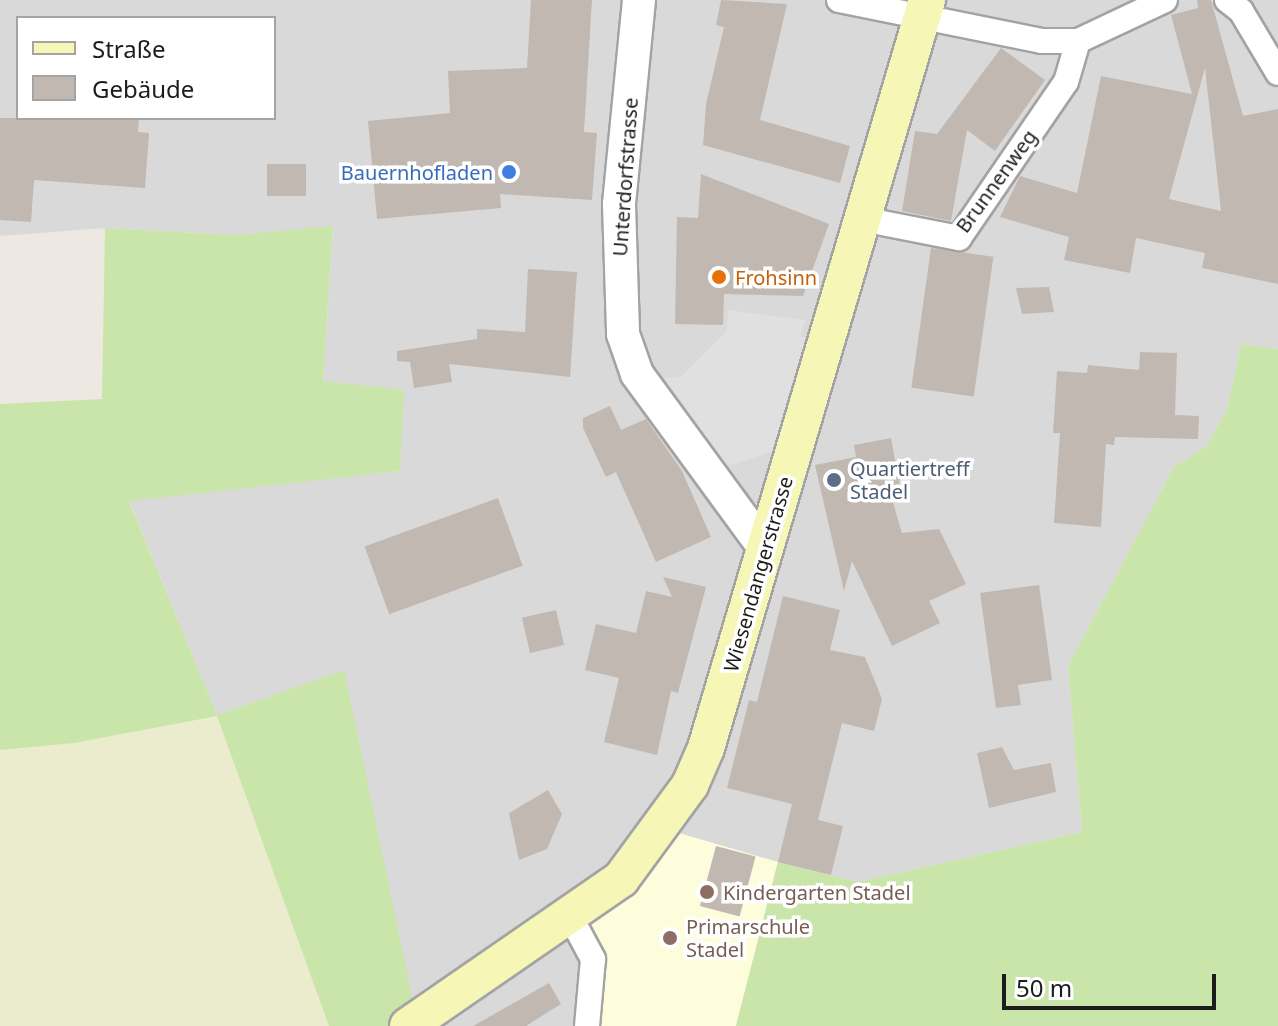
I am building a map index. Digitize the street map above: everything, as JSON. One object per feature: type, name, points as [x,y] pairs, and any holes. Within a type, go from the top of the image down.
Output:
[{"type":"main road","name":"Wiesendangerstrasse","points":[[408,1026],[571,918],[643,855],[690,785],[765,549],[925,9]]},
{"type":"street","name":"Unterdorfstrasse","points":[[639,0],[619,204],[623,334],[637,374],[765,549]]},
{"type":"street","points":[[839,0],[925,9],[1042,41],[1078,41],[1165,0]]},
{"type":"street","points":[[1227,0],[1241,11],[1278,73]]},
{"type":"street","name":"Brunnenweg","points":[[862,219],[959,238],[1066,82],[1078,41]]},
{"type":"street","points":[[571,918],[593,959],[587,1026]]},
{"type":"shaded area","points":[[0,0],[1278,0],[1278,349],[1241,344],[1227,409],[1207,446],[1174,467],[1068,666],[1082,832],[857,882],[778,863],[736,1026],[408,1026],[343,671],[217,715],[129,500],[400,471],[323,382],[333,227],[236,235],[105,228],[0,236]]},
{"type":"shaded area","points":[[728,310],[805,320],[800,337],[814,338],[780,449],[721,468],[664,378],[681,377],[727,331]]},
{"type":"shaded area","points":[[217,715],[329,1026],[0,1026],[0,750],[74,743]]},
{"type":"shaded area","name":"Primarschule Stadel","points":[[662,828],[778,862],[736,1026],[587,1026],[594,975],[571,918]]},
{"type":"green space","points":[[333,226],[323,381],[404,390],[400,471],[129,501],[217,715],[344,670],[417,1020],[408,1026],[329,1026],[217,716],[74,743],[0,750],[0,404],[102,399],[105,228],[236,235]]},
{"type":"green space","points":[[1241,344],[1278,349],[1278,1026],[736,1026],[778,862],[857,882],[1082,832],[1068,666],[1174,467],[1207,446],[1227,409]]},
{"type":"building","points":[[531,0],[592,0],[584,132],[597,133],[592,200],[500,194],[501,208],[377,219],[368,121],[450,113],[448,71],[527,68]]},
{"type":"building","points":[[721,0],[787,4],[760,120],[850,146],[840,183],[703,145],[706,104],[724,27],[716,25]]},
{"type":"building","points":[[1197,0],[1211,0],[1243,116],[1278,109],[1278,284],[1202,268],[1205,253],[1136,238],[1130,273],[1064,260],[1069,237],[1000,217],[1020,176],[1077,193],[1101,76],[1192,94],[1171,15],[1198,8]],"holes":[[[1205,68],[1221,211],[1169,199]]]},
{"type":"building","points":[[1001,48],[1045,80],[995,151],[967,130],[951,221],[902,211],[915,131],[937,134]]},
{"type":"building","points":[[0,118],[139,120],[138,132],[149,133],[145,188],[34,180],[31,222],[0,220]]},
{"type":"building","points":[[267,164],[306,164],[306,196],[267,196]]},
{"type":"building","points":[[701,174],[829,224],[803,296],[724,294],[723,325],[675,324],[677,217],[698,218]]},
{"type":"building","points":[[931,248],[993,257],[974,396],[911,388]]},
{"type":"building","points":[[528,269],[577,272],[570,377],[449,364],[452,382],[414,388],[410,362],[397,361],[397,351],[477,339],[477,329],[525,332]]},
{"type":"building","points":[[1049,287],[1054,312],[1022,314],[1016,288]]},
{"type":"building","points":[[1140,352],[1177,353],[1175,415],[1199,416],[1198,439],[1115,437],[1114,445],[1106,444],[1101,527],[1054,523],[1060,433],[1053,433],[1057,371],[1087,373],[1088,365],[1139,370]]},
{"type":"building","points":[[610,406],[621,430],[646,419],[682,471],[711,537],[656,562],[616,472],[606,477],[583,428],[583,418]]},
{"type":"building","points":[[891,438],[900,487],[889,489],[902,533],[939,529],[966,584],[929,601],[940,623],[892,646],[852,561],[844,591],[815,465],[856,457],[854,445]]},
{"type":"building","points":[[498,498],[523,566],[389,614],[365,547]]},
{"type":"building","points":[[663,577],[706,587],[678,693],[671,691],[657,755],[604,742],[619,678],[585,670],[596,624],[636,633],[646,591],[672,597]]},
{"type":"building","points":[[1039,585],[1052,680],[1018,685],[1021,705],[996,708],[980,593]]},
{"type":"building","points":[[783,596],[840,610],[830,650],[865,657],[882,699],[874,731],[842,723],[818,820],[843,826],[831,875],[778,862],[792,804],[727,788],[749,700],[757,702]]},
{"type":"building","points":[[556,610],[564,645],[530,653],[522,618]]},
{"type":"building","points":[[1002,747],[1014,770],[1051,763],[1056,792],[989,808],[977,753]]},
{"type":"building","points":[[548,790],[562,814],[547,849],[519,860],[509,813]]},
{"type":"building","points":[[716,846],[756,857],[740,916],[700,906]]},
{"type":"building","points":[[549,983],[561,1004],[526,1026],[473,1026]]},
{"type":"place","name":"Bauernhofladen","points":[[509,172]]},
{"type":"place","name":"Frohsinn","points":[[719,277]]},
{"type":"place","name":"Quartiertreff Stadel","points":[[834,480]]},
{"type":"place","name":"Kindergarten Stadel","points":[[707,892]]},
{"type":"place","name":"Primarschule Stadel","points":[[670,938]]}]
